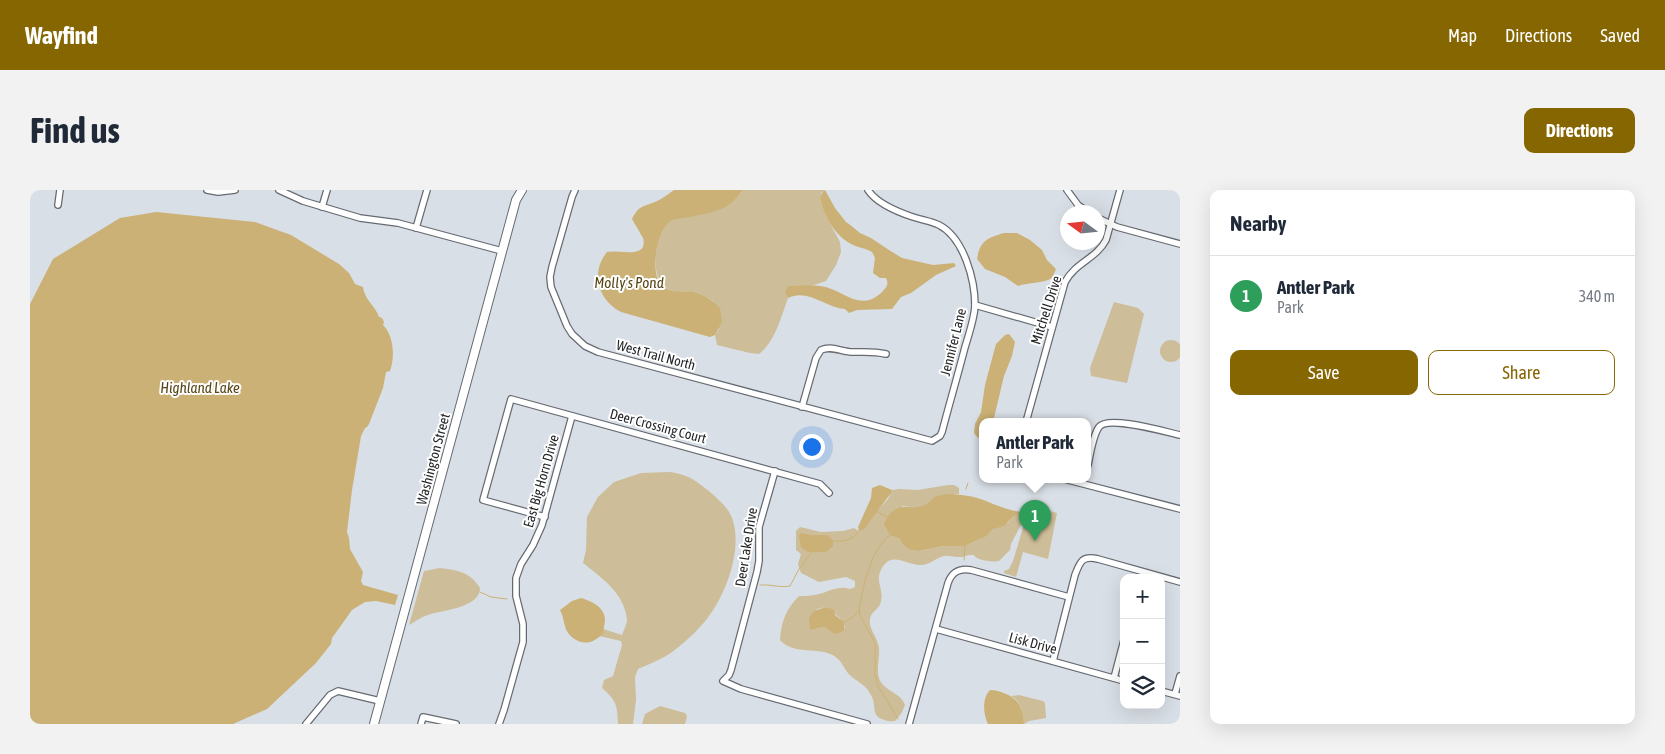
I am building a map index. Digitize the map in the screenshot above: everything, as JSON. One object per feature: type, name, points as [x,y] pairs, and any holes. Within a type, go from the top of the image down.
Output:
[{"type":"main road","name":"Washington Street","points":[[515,190],[516,200]]},
{"type":"main road","name":"Washington Street","points":[[374,724],[516,200],[522,190]]},
{"type":"street","points":[[58,205],[60,190]]},
{"type":"street","points":[[207,190],[218,192],[235,190]]},
{"type":"street","points":[[279,190],[303,201],[360,218],[387,221],[502,251]]},
{"type":"street","points":[[322,207],[327,190]]},
{"type":"street","points":[[416,228],[427,190]]},
{"type":"street","name":"West Trail North","points":[[575,190],[550,277],[553,295],[568,326],[578,340],[590,350],[885,429]]},
{"type":"street","name":"Jennifer Lane","points":[[868,190],[876,198],[889,206],[912,217],[938,224],[952,235],[963,251],[971,276],[975,305],[972,324],[940,436],[932,441],[885,429]]},
{"type":"street","points":[[1067,190],[1078,205]]},
{"type":"street","name":"Mitchell Drive","points":[[1027,418],[1068,276],[1073,270],[1095,255],[1103,246],[1120,190]]},
{"type":"street","points":[[1105,222],[1180,244]]},
{"type":"street","points":[[975,305],[1052,327]]},
{"type":"street","points":[[802,407],[816,358],[821,350],[829,348],[845,351],[874,351],[886,354]]},
{"type":"street","name":"Deer Crossing Court","points":[[545,516],[483,500],[511,399],[820,484],[828,493]]},
{"type":"street","name":"East Big Horn Drive","points":[[499,724],[523,642],[523,624],[516,596],[516,578],[522,561],[539,535],[572,416]]},
{"type":"street","points":[[1091,454],[1098,429],[1104,423],[1112,422],[1180,435]]},
{"type":"street","name":"Deer Lake Drive","points":[[775,471],[759,527],[759,561],[757,572],[731,670],[722,682],[867,724]]},
{"type":"street","points":[[1087,483],[1180,509]]},
{"type":"street","points":[[1053,661],[1079,565],[1085,559],[1091,557],[1141,574]]},
{"type":"street","points":[[909,724],[950,579],[956,572],[961,569],[971,570],[1069,598]]},
{"type":"street","points":[[1165,579],[1180,582]]},
{"type":"street","name":"Lisk Drive","points":[[936,629],[1120,679]]},
{"type":"street","points":[[1114,678],[1120,655]]},
{"type":"street","points":[[1165,691],[1178,695],[1180,676]]},
{"type":"street","points":[[306,724],[330,695],[338,691],[380,702]]},
{"type":"street","points":[[422,721],[456,724]]},
{"type":"shaded area","points":[[744,190],[825,190],[821,193],[826,216],[840,242],[841,252],[836,265],[826,281],[811,286],[798,286],[785,293],[788,298],[777,329],[765,349],[759,354],[717,345],[715,335],[719,329],[713,301],[695,293],[669,291],[661,283],[657,275],[656,265],[658,243],[666,225],[678,218],[707,213],[720,208],[732,201]]},
{"type":"shaded area","points":[[1114,302],[1138,308],[1144,314],[1127,383],[1091,376],[1090,368]]},
{"type":"shaded area","points":[[1171,340],[1179,343],[1182,351],[1179,359],[1171,362],[1163,359],[1160,351],[1163,343]]},
{"type":"shaded area","points":[[670,472],[687,476],[696,481],[727,509],[732,517],[735,534],[733,562],[729,577],[716,605],[700,627],[670,654],[638,669],[635,677],[636,700],[633,724],[618,724],[615,704],[611,696],[602,688],[604,680],[613,676],[622,645],[621,641],[599,636],[604,633],[603,629],[622,635],[627,619],[622,601],[617,594],[604,580],[583,563],[586,550],[587,517],[598,497],[614,482],[641,473]]},
{"type":"shaded area","points":[[948,485],[954,485],[959,488],[959,494],[946,494],[919,508],[902,506],[899,538],[903,545],[919,551],[943,546],[965,546],[980,539],[993,529],[1008,523],[1020,512],[1026,513],[1026,515],[1011,544],[1010,550],[999,561],[982,560],[973,555],[960,557],[946,556],[923,565],[890,560],[882,568],[879,577],[881,601],[872,614],[870,622],[879,648],[878,674],[881,683],[900,697],[905,705],[895,721],[888,721],[877,716],[870,693],[849,674],[834,656],[819,651],[794,648],[780,640],[783,622],[794,601],[799,596],[816,595],[838,588],[850,589],[855,587],[855,581],[846,577],[819,582],[801,573],[798,564],[801,554],[796,550],[796,531],[800,527],[821,532],[843,531],[854,528],[859,531],[888,499],[892,490],[918,490]],"holes":[[[826,607],[840,618],[845,627],[841,632],[830,631],[824,627],[815,629],[817,609]]]},
{"type":"shaded area","points":[[1039,508],[1057,513],[1048,559],[1023,552],[1016,577],[1004,573],[1004,571],[1009,569],[1013,561],[1023,528],[1031,515]]},
{"type":"shaded area","points":[[440,568],[468,575],[480,588],[478,594],[468,604],[428,615],[409,625],[424,571]]},
{"type":"shaded area","points":[[1019,695],[1043,701],[1045,703],[1046,718],[1029,721],[1024,724],[1020,705],[1011,696]]},
{"type":"shaded area","points":[[660,706],[685,713],[687,716],[685,724],[642,724],[645,714]]},
{"type":"water","name":"Molly's Pond","points":[[674,190],[744,190],[730,204],[721,209],[671,221],[666,226],[658,242],[655,261],[661,285],[672,291],[698,293],[708,298],[720,308],[722,322],[715,335],[710,337],[621,312],[607,301],[599,285],[599,269],[607,252],[637,251],[644,245],[643,238],[632,219],[637,211]]},
{"type":"water","points":[[825,190],[835,208],[846,222],[860,233],[902,258],[933,265],[954,263],[956,266],[936,275],[911,293],[901,297],[892,309],[857,310],[849,313],[845,309],[803,295],[788,298],[785,293],[788,286],[820,286],[851,298],[866,301],[882,292],[887,285],[886,278],[880,278],[873,273],[875,258],[872,252],[848,242],[838,234],[831,224],[825,214],[821,200],[821,194]]},
{"type":"water","name":"Highland Lake","points":[[156,212],[255,222],[291,235],[339,264],[349,273],[355,284],[363,287],[379,317],[384,322],[383,325],[391,341],[393,359],[390,371],[386,372],[383,388],[369,424],[361,436],[347,532],[350,549],[363,572],[361,581],[363,585],[398,595],[395,605],[376,601],[365,602],[352,610],[332,638],[331,644],[316,663],[267,709],[233,724],[30,724],[30,304],[53,259],[120,218]]},
{"type":"water","points":[[1004,233],[1017,233],[1030,240],[1042,250],[1047,260],[1056,269],[1052,278],[1018,286],[1005,277],[985,269],[977,259],[982,244]]},
{"type":"water","points":[[1009,334],[1015,342],[1012,356],[1004,376],[994,418],[979,418],[978,438],[974,433],[975,424],[981,412],[985,385],[996,344],[1005,335]]},
{"type":"water","points":[[880,485],[892,490],[891,493],[864,529],[859,531],[858,527],[871,498],[872,488]]},
{"type":"water","points":[[946,494],[981,499],[1021,512],[1004,526],[993,529],[986,536],[965,546],[943,546],[919,551],[909,549],[903,545],[899,538],[890,535],[884,524],[889,515],[895,510],[901,507],[921,506],[934,497]]},
{"type":"water","points":[[801,533],[828,535],[833,541],[833,546],[826,552],[808,552],[801,547],[799,536]]},
{"type":"water","points":[[581,598],[597,605],[603,612],[605,620],[604,633],[596,640],[586,643],[578,641],[568,633],[560,610],[572,601]]},
{"type":"water","points":[[826,607],[834,610],[835,615],[844,622],[844,630],[835,634],[824,627],[810,630],[809,618],[814,611]]},
{"type":"water","points":[[990,690],[1011,696],[1018,702],[1022,709],[1024,724],[988,724],[984,706],[987,693]]},
{"type":"waterway","points":[[966,489],[968,483]]},
{"type":"waterway","points":[[877,512],[887,517]]},
{"type":"waterway","points":[[833,541],[848,540],[859,531]]},
{"type":"waterway","points":[[890,535],[872,559],[865,580],[859,610],[860,616],[875,643],[875,674],[878,686],[898,719]]},
{"type":"waterway","points":[[964,560],[965,546]]},
{"type":"waterway","points":[[760,585],[790,586],[799,569],[811,553]]},
{"type":"waterway","points":[[480,592],[491,597],[507,599]]},
{"type":"waterway","points":[[844,622],[859,611]]},
{"type":"place","name":"Antler Park","points":[[1035,541]]}]
